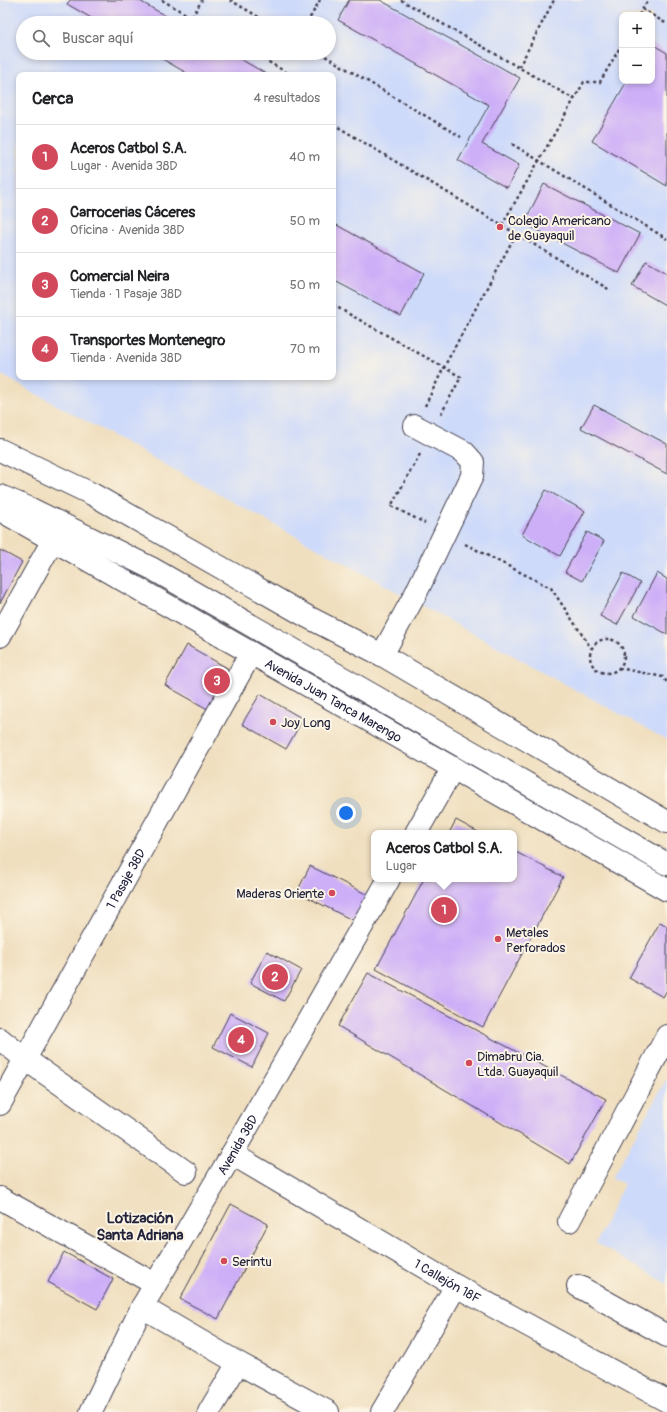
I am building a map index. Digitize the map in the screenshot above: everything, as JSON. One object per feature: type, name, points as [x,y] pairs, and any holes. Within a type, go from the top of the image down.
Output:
[{"type":"street","points":[[382,656],[416,593],[472,476],[473,462],[464,452],[415,426]]},
{"type":"street","points":[[0,450],[92,494],[308,617],[382,656],[667,822]]},
{"type":"street","points":[[0,496],[31,509],[151,568],[667,864]]},
{"type":"street","name":"Avenida Juan Tanca Marengo","points":[[0,510],[667,890]]},
{"type":"street","points":[[0,636],[53,540]]},
{"type":"street","name":"1 Pasaje 38D","points":[[0,1104],[251,653]]},
{"type":"street","points":[[418,830],[453,768]]},
{"type":"street","name":"Avenida 38D","points":[[91,1412],[142,1307],[232,1154],[387,882]]},
{"type":"street","points":[[569,1221],[667,1036]]},
{"type":"street","points":[[0,1039],[25,1059],[186,1172]]},
{"type":"street","name":"1 Callejón 18F","points":[[232,1154],[456,1286],[667,1402]]},
{"type":"street","points":[[0,1198],[155,1284]]},
{"type":"street","points":[[382,1412],[456,1286]]},
{"type":"street","points":[[578,1286],[667,1336]]},
{"type":"street","points":[[142,1307],[238,1363],[328,1412]]},
{"type":"street","points":[[209,1412],[238,1363]]},
{"type":"street","points":[[661,1412],[667,1402]]},
{"type":"path","points":[[162,0],[190,16]]},
{"type":"path","points":[[193,16],[202,0]]},
{"type":"path","points":[[230,0],[257,16]]},
{"type":"path","points":[[311,16],[320,0]]},
{"type":"path","points":[[401,0],[574,99]]},
{"type":"path","points":[[519,67],[554,0]]},
{"type":"path","points":[[640,12],[648,0]]},
{"type":"path","points":[[642,9],[667,24]]},
{"type":"path","points":[[502,225],[584,82],[600,82],[620,48]]},
{"type":"path","points":[[265,60],[286,72]]},
{"type":"path","points":[[332,60],[461,137]]},
{"type":"path","points":[[336,126],[610,290]]},
{"type":"path","points":[[512,144],[667,239]]},
{"type":"path","points":[[415,426],[444,367],[516,234]]},
{"type":"path","points":[[336,307],[461,377]]},
{"type":"path","points":[[392,506],[551,588],[591,648]]},
{"type":"path","points":[[603,638],[609,638],[619,643],[624,653],[624,659],[619,668],[608,673],[597,670],[592,666],[589,654],[594,644],[603,638]]},
{"type":"path","points":[[619,668],[663,676],[667,682]]},
{"type":"shaded area","name":"Colegio Americano de Guayaquil","points":[[0,0],[667,0],[667,740],[0,374]]},
{"type":"shaded area","points":[[667,1078],[667,1284],[596,1243],[624,1184],[612,1178]]},
{"type":"building","points":[[70,0],[138,0],[166,16],[88,16],[67,4]]},
{"type":"building","points":[[349,0],[380,0],[520,78],[482,144],[519,165],[507,188],[458,160],[489,105],[338,20]]},
{"type":"building","points":[[655,46],[667,53],[667,186],[592,141],[625,84],[655,84]]},
{"type":"building","points":[[164,60],[242,60],[263,72],[185,72]]},
{"type":"building","points":[[544,184],[640,234],[619,273],[524,223]]},
{"type":"building","points":[[336,225],[424,273],[401,316],[336,282]]},
{"type":"building","points":[[646,261],[667,273],[667,306],[632,286]]},
{"type":"building","points":[[594,405],[667,444],[667,474],[581,428]]},
{"type":"building","points":[[546,490],[585,511],[560,556],[522,535]]},
{"type":"building","points":[[587,532],[604,541],[582,581],[565,572]]},
{"type":"building","points":[[0,550],[22,562],[0,603]]},
{"type":"building","points":[[623,573],[640,583],[617,625],[600,616]]},
{"type":"building","points":[[657,573],[667,579],[667,634],[634,616]]},
{"type":"building","points":[[187,645],[234,672],[211,711],[165,685]]},
{"type":"building","name":"Joy Long","points":[[260,694],[303,719],[286,749],[242,724]]},
{"type":"building","points":[[456,820],[474,830],[451,830]]},
{"type":"building","points":[[517,853],[563,877],[483,1027],[376,969],[422,882],[517,882]]},
{"type":"building","name":"Maderas Oriente","points":[[310,866],[368,895],[354,921],[297,892]]},
{"type":"building","points":[[660,922],[667,926],[667,990],[663,997],[629,978]]},
{"type":"building","points":[[267,951],[301,970],[284,1001],[250,983]]},
{"type":"building","name":"Dimabru Cia. Ltda. Guayaquil","points":[[368,973],[606,1099],[570,1164],[338,1026]]},
{"type":"building","points":[[230,1013],[269,1033],[252,1067],[213,1047]]},
{"type":"building","name":"Serintu","points":[[231,1204],[268,1224],[218,1319],[180,1299]]},
{"type":"building","points":[[64,1252],[113,1279],[97,1309],[48,1282]]},
{"type":"place","name":"Colegio Americano de Guayaquil","points":[[500,227]]},
{"type":"place","name":"Comercial Neira","points":[[217,681]]},
{"type":"place","name":"Joy Long","points":[[273,722]]},
{"type":"place","name":"Maderas Oriente","points":[[332,893]]},
{"type":"place","name":"Aceros Catbol S.A.","points":[[444,910]]},
{"type":"place","name":"Metales Perforados","points":[[498,939]]},
{"type":"place","name":"Carrocerias Cáceres","points":[[275,977]]},
{"type":"place","name":"Transportes Montenegro","points":[[241,1040]]},
{"type":"place","name":"Dimabru Cia. Ltda. Guayaquil","points":[[469,1063]]},
{"type":"place","name":"Serintu","points":[[224,1261]]},
{"type":"district","name":"Lotización Santa Adriana","points":[[140,1226]]}]
